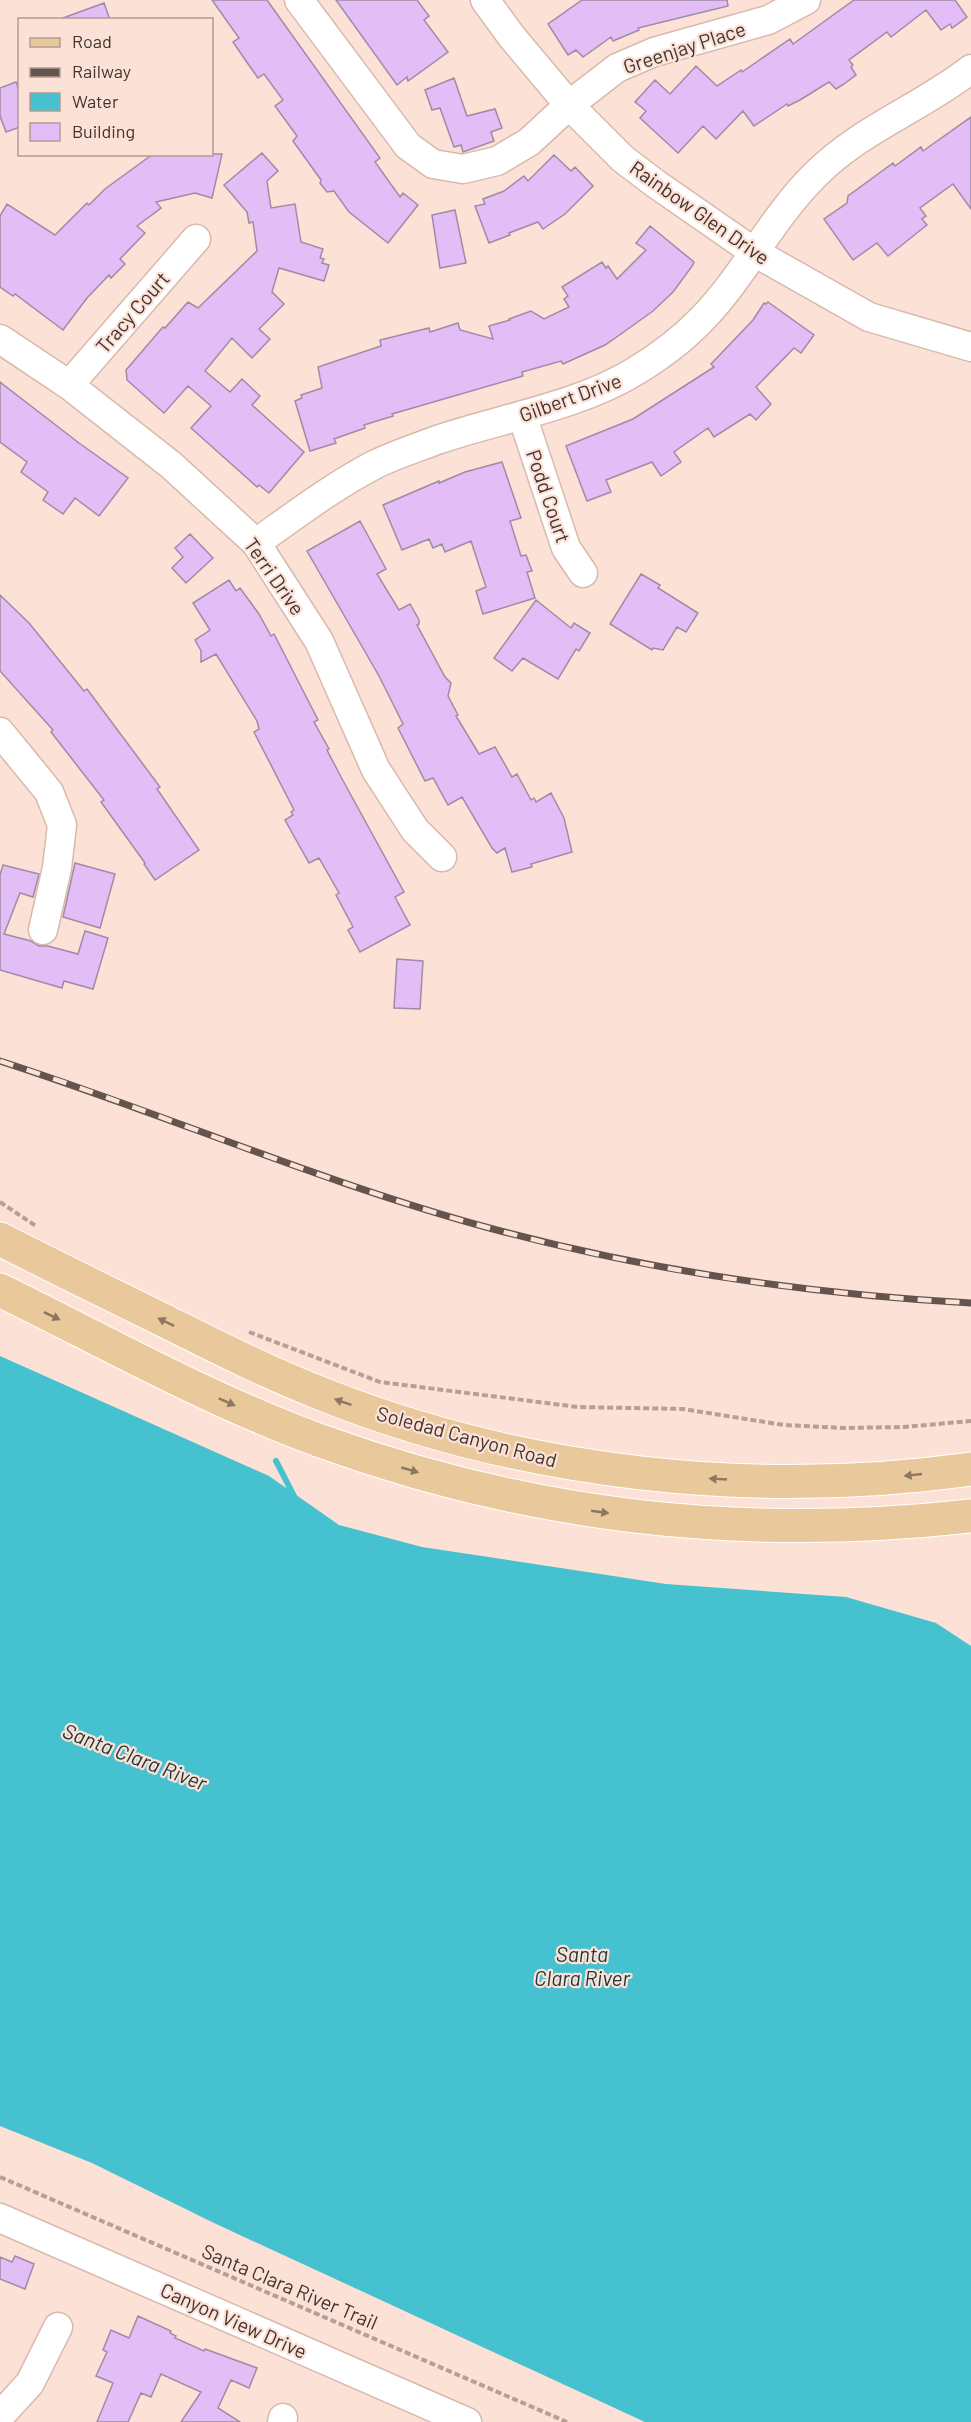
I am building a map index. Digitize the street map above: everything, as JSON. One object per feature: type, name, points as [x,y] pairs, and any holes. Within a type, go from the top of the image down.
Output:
[{"type":"main road","name":"Soledad Canyon Road","points":[[0,1239],[267,1372],[384,1416],[506,1450],[630,1472],[756,1481],[883,1478],[971,1468]]},
{"type":"main road","points":[[0,1290],[226,1402],[316,1439],[409,1471],[504,1495],[600,1513],[697,1524],[795,1527],[968,1520]]},
{"type":"street","name":"Greenjay Place","points":[[299,0],[408,146],[433,164],[463,169],[497,162],[529,142],[569,105],[617,68],[654,52],[768,20],[806,0]]},
{"type":"street","name":"Rainbow Glen Drive","points":[[484,0],[569,105],[623,159],[754,252],[869,317],[971,347]]},
{"type":"street","name":"Gilbert Drive","points":[[256,543],[319,498],[374,465],[438,440],[596,390],[633,373],[669,350],[703,319],[814,175],[858,139],[952,84],[971,69]]},
{"type":"street","name":"Tracy Court","points":[[69,385],[196,239]]},
{"type":"street","name":"Terri Drive","points":[[0,339],[69,385],[171,465],[256,543],[319,641],[376,770],[415,830],[442,857]]},
{"type":"street","name":"Podd Court","points":[[522,415],[566,548],[583,573]]},
{"type":"street","points":[[0,732],[49,792],[62,825],[57,868],[43,930]]},
{"type":"street","name":"Canyon View Drive","points":[[0,2218],[467,2422]]},
{"type":"street","points":[[0,2416],[30,2383],[58,2327]]},
{"type":"path","points":[[0,1202],[43,1230]]},
{"type":"path","points":[[241,1329],[380,1382],[578,1407],[683,1409],[784,1425],[844,1428],[904,1427],[971,1421]]},
{"type":"path","name":"Santa Clara River Trail","points":[[0,2177],[567,2422]]},
{"type":"water","name":"Santa Clara River","points":[[0,1356],[269,1476],[339,1525],[422,1547],[666,1584],[846,1597],[936,1623],[971,1646],[971,2422],[645,2422],[214,2223],[92,2163],[0,2126]]},
{"type":"building","points":[[212,0],[267,0],[380,158],[375,162],[400,197],[403,193],[418,205],[388,243],[349,212],[334,191],[327,192],[320,183],[321,180],[293,141],[297,136],[275,106],[283,100],[264,74],[258,78],[233,42],[239,38]]},
{"type":"building","points":[[336,0],[417,0],[429,16],[424,20],[448,52],[408,81],[407,77],[397,85]]},
{"type":"building","points":[[582,0],[727,0],[728,6],[638,28],[639,30],[613,41],[611,37],[583,57],[576,50],[568,55],[548,24]]},
{"type":"building","points":[[854,0],[955,0],[967,17],[952,28],[950,24],[941,30],[926,10],[891,37],[887,32],[849,60],[856,75],[836,89],[829,82],[800,100],[788,106],[787,104],[754,126],[743,111],[716,139],[703,126],[678,153],[640,118],[646,111],[635,102],[655,80],[670,94],[696,66],[717,86],[790,39],[793,44]]},
{"type":"building","points":[[104,3],[109,18],[63,18]]},
{"type":"building","points":[[454,78],[467,116],[495,109],[502,128],[491,132],[494,141],[463,152],[461,145],[454,147],[440,108],[432,110],[425,90]]},
{"type":"building","points":[[16,82],[18,87],[18,128],[6,132],[0,116],[0,88]]},
{"type":"building","points":[[971,117],[971,209],[953,184],[920,208],[926,216],[922,219],[927,225],[888,256],[877,243],[853,260],[824,219],[847,203],[848,196],[893,163],[895,166],[921,147],[923,151]]},
{"type":"building","points":[[262,153],[278,171],[267,181],[271,208],[295,204],[301,242],[323,249],[320,258],[324,259],[322,263],[329,265],[324,281],[279,268],[272,292],[284,304],[259,329],[270,339],[252,358],[232,338],[205,371],[230,392],[242,379],[260,396],[252,405],[304,452],[269,493],[259,485],[257,487],[191,428],[211,406],[188,386],[164,413],[127,380],[126,370],[188,302],[198,308],[257,251],[253,222],[249,223],[247,212],[224,185]]},
{"type":"building","points":[[222,154],[212,198],[195,193],[156,202],[161,208],[137,226],[145,233],[120,259],[125,264],[111,278],[109,275],[87,298],[63,330],[15,294],[13,296],[0,287],[0,216],[7,204],[55,235],[87,203],[89,205],[105,189],[150,156]]},
{"type":"building","points":[[554,155],[571,171],[575,167],[593,186],[565,214],[543,229],[538,222],[489,243],[475,206],[485,204],[483,199],[504,191],[524,176],[528,181]]},
{"type":"building","points":[[455,210],[466,263],[440,268],[432,215]]},
{"type":"building","points":[[650,226],[694,262],[693,265],[673,292],[653,311],[605,345],[563,364],[561,361],[522,372],[523,376],[392,414],[393,416],[364,425],[365,428],[334,439],[336,443],[310,451],[295,401],[302,398],[301,395],[322,388],[318,367],[381,346],[380,340],[429,328],[430,332],[458,323],[460,330],[493,339],[489,326],[531,311],[544,319],[569,307],[564,299],[568,296],[562,287],[602,262],[606,268],[608,266],[617,279],[646,250],[636,243]]},
{"type":"building","points":[[768,302],[814,335],[801,353],[794,348],[756,387],[771,404],[756,420],[750,414],[714,437],[708,428],[674,452],[681,462],[661,476],[652,462],[606,480],[611,492],[587,501],[566,446],[633,419],[714,367],[711,364],[753,320],[764,303]]},
{"type":"building","points":[[0,382],[128,478],[99,516],[75,498],[63,514],[43,500],[48,492],[21,472],[27,462],[0,442]]},
{"type":"building","points":[[502,462],[521,518],[510,521],[521,556],[526,555],[532,571],[527,572],[535,598],[483,614],[476,591],[486,587],[471,541],[445,552],[442,544],[433,548],[429,539],[402,550],[383,505],[439,481],[439,483],[465,472]]},
{"type":"building","points":[[360,521],[386,569],[377,574],[399,610],[410,604],[419,620],[417,625],[445,677],[451,683],[448,696],[458,715],[456,716],[479,754],[495,747],[512,777],[517,774],[531,800],[534,798],[536,802],[551,793],[564,818],[572,852],[512,872],[505,848],[497,853],[492,848],[462,797],[448,805],[433,778],[425,781],[398,728],[403,724],[379,676],[307,551]]},
{"type":"building","points":[[190,534],[213,558],[186,583],[172,568],[183,557],[175,548]]},
{"type":"building","points":[[641,574],[660,585],[658,588],[698,613],[686,632],[677,627],[663,650],[653,648],[652,650],[610,624]]},
{"type":"building","points":[[229,580],[236,591],[240,588],[259,614],[271,636],[274,634],[318,720],[314,722],[329,749],[327,750],[404,892],[395,897],[410,925],[360,952],[348,930],[353,927],[336,895],[339,893],[319,858],[309,863],[285,820],[293,815],[291,812],[294,810],[254,732],[259,729],[257,721],[216,654],[201,662],[201,651],[195,640],[210,630],[193,603]]},
{"type":"building","points":[[0,595],[29,623],[84,691],[87,689],[160,787],[157,789],[199,850],[155,880],[101,802],[104,800],[51,732],[53,730],[0,671]]},
{"type":"building","points":[[536,600],[571,628],[574,623],[590,633],[579,651],[576,649],[558,679],[523,658],[512,671],[494,658]]},
{"type":"building","points":[[75,863],[115,874],[100,928],[63,917]]},
{"type":"building","points":[[3,865],[39,874],[33,897],[20,893],[4,934],[31,941],[39,946],[48,946],[78,954],[85,931],[108,938],[93,989],[64,981],[62,988],[0,970],[0,875]]},
{"type":"building","points":[[397,959],[423,961],[420,1009],[394,1008]]},
{"type":"building","points":[[15,2256],[34,2264],[25,2289],[0,2279],[0,2257],[12,2262]]},
{"type":"building","points":[[138,2316],[171,2331],[170,2333],[176,2336],[175,2338],[204,2351],[205,2349],[257,2368],[249,2388],[231,2380],[218,2408],[240,2422],[181,2422],[201,2392],[161,2374],[151,2397],[141,2393],[128,2422],[97,2422],[113,2383],[96,2376],[107,2352],[103,2350],[111,2330],[129,2338]]},
{"type":"waterway","points":[[276,1461],[295,1498]]},
{"type":"railway","points":[[0,1061],[368,1191],[430,1211],[552,1244],[671,1268],[790,1287],[971,1303]]}]
